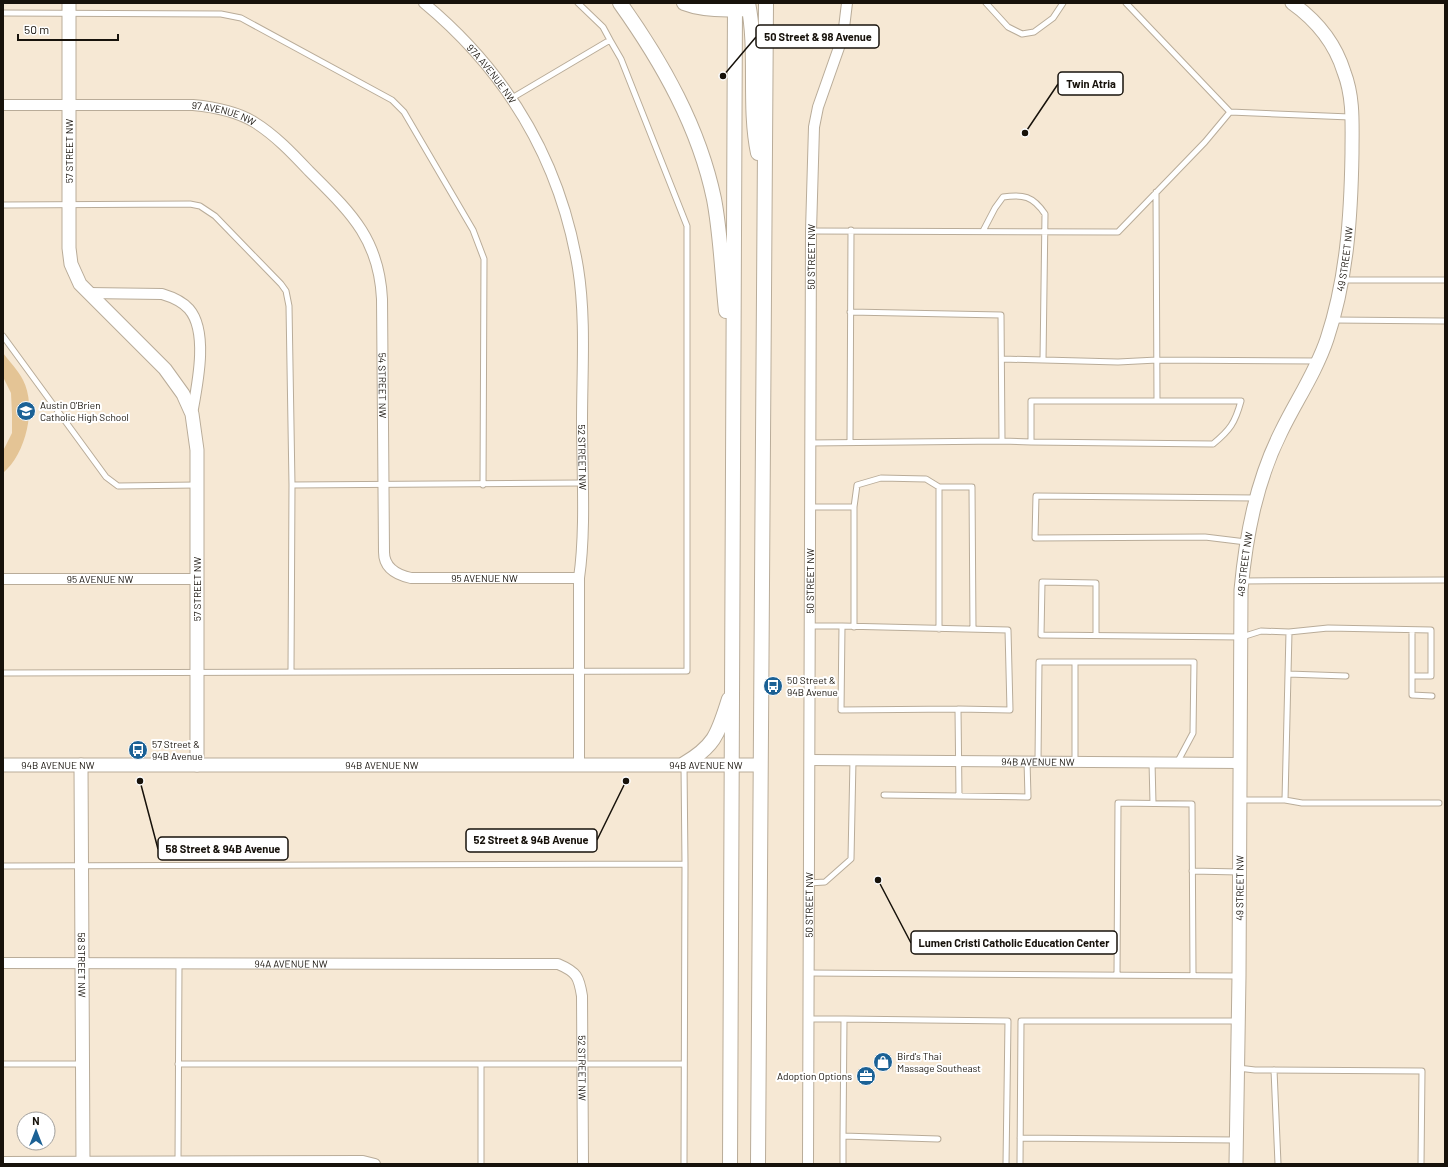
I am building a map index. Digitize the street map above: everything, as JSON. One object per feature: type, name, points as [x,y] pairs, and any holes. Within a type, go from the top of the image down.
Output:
[{"type":"main road","points":[[620,3],[664,70],[693,130],[703,159],[715,206],[734,391]]},
{"type":"main road","points":[[684,3],[691,6],[713,9],[753,5],[753,131],[763,181]]},
{"type":"main road","points":[[758,1164],[763,181],[766,3]]},
{"type":"main road","points":[[730,1164],[733,764],[735,6]]},
{"type":"main road","points":[[684,764],[698,756],[710,745],[718,730],[733,690]]},
{"type":"street","name":"97A AVENUE NW","points":[[424,3],[476,52],[512,98],[545,156]]},
{"type":"street","name":"50 STREET NW","points":[[808,1164],[807,1019],[810,760],[811,231],[814,127],[818,107],[843,36],[847,3]]},
{"type":"street","name":"49 STREET NW","points":[[1236,1164],[1236,1067],[1239,976],[1241,800],[1242,581],[1247,542],[1256,498],[1270,454],[1318,361],[1333,320],[1342,280],[1351,197],[1352,117],[1349,87],[1339,58],[1322,32],[1312,20],[1292,3]]},
{"type":"street","name":"57 STREET NW","points":[[69,8],[69,257],[76,278],[88,293],[171,376],[183,394],[192,414],[196,438],[197,485],[197,765]]},
{"type":"street","name":"97 AVENUE NW","points":[[3,105],[193,105],[211,107],[233,113],[253,122],[270,133],[345,207]]},
{"type":"street","name":"52 STREET NW","points":[[545,156],[568,223],[578,268],[581,314],[582,562],[579,578],[579,764]]},
{"type":"street","name":"54 STREET NW","points":[[345,207],[365,233],[372,250],[382,285],[384,557],[392,570]]},
{"type":"street","name":"57 STREET NW","points":[[88,293],[162,294],[177,300],[189,309],[196,321],[199,335],[199,377],[192,414]]},
{"type":"street","name":"95 AVENUE NW","points":[[392,570],[403,576],[411,578],[579,578]]},
{"type":"street","name":"95 AVENUE NW","points":[[3,580],[197,580]]},
{"type":"street","name":"94B AVENUE NW","points":[[810,760],[1241,763]]},
{"type":"street","name":"94B AVENUE NW","points":[[3,765],[760,764]]},
{"type":"street","name":"58 STREET NW","points":[[81,765],[83,1064],[82,1163]]},
{"type":"street","name":"94A AVENUE NW","points":[[3,963],[549,963],[568,968],[575,974]]},
{"type":"street","name":"52 STREET NW","points":[[575,974],[579,979],[582,996],[583,1164]]},
{"type":"street","points":[[3,1162],[178,1163],[363,1161],[375,1164]]},
{"type":"lane","points":[[3,673],[687,671],[687,226],[621,58],[603,27],[578,3]]},
{"type":"lane","points":[[986,3],[1008,27],[1022,34],[1034,32],[1053,18],[1063,3]]},
{"type":"lane","points":[[1126,3],[1230,112],[1352,117]]},
{"type":"lane","points":[[3,13],[69,8],[221,14],[241,18],[392,100],[404,112],[473,230],[484,259],[483,484]]},
{"type":"lane","points":[[512,98],[610,40]]},
{"type":"lane","points":[[811,231],[1118,232],[1195,152],[1230,112]]},
{"type":"lane","points":[[1156,192],[1157,401]]},
{"type":"lane","points":[[983,231],[995,208],[1003,197],[1018,195],[1038,202],[1045,214],[1043,360]]},
{"type":"lane","points":[[3,205],[190,204],[200,206],[215,216],[286,291],[289,306],[292,485],[291,671]]},
{"type":"lane","points":[[850,442],[851,230]]},
{"type":"lane","points":[[1342,280],[1445,280]]},
{"type":"lane","points":[[850,312],[1001,315],[1003,359],[1002,441]]},
{"type":"lane","points":[[1333,320],[1445,321]]},
{"type":"lane","points":[[3,336],[106,477],[113,483],[118,486],[197,485]]},
{"type":"lane","points":[[1003,359],[1118,362],[1157,360],[1318,361]]},
{"type":"lane","points":[[810,443],[1002,441],[1031,442],[1213,444],[1230,430],[1236,418],[1241,401],[1031,401],[1031,442]]},
{"type":"lane","points":[[854,626],[854,507],[857,485],[881,478],[926,479],[939,487],[972,487],[973,629]]},
{"type":"lane","points":[[292,485],[582,483]]},
{"type":"lane","points":[[939,487],[939,628]]},
{"type":"lane","points":[[1247,542],[1205,537],[1035,538],[1036,496],[1256,498]]},
{"type":"lane","points":[[810,507],[854,507]]},
{"type":"lane","points":[[1242,581],[1445,580]]},
{"type":"lane","points":[[1096,634],[1096,583],[1042,582],[1041,634],[1242,637],[1261,630],[1289,632],[1354,628],[1431,630],[1431,676],[1412,676]]},
{"type":"lane","points":[[810,626],[842,626],[854,626],[1008,630],[1010,710],[841,710],[842,626]]},
{"type":"lane","points":[[1412,630],[1412,695],[1432,696]]},
{"type":"lane","points":[[1285,800],[1289,632]]},
{"type":"lane","points":[[1038,761],[1039,662],[1194,662],[1193,733],[1177,762]]},
{"type":"lane","points":[[1076,662],[1076,762]]},
{"type":"lane","points":[[1288,674],[1346,676]]},
{"type":"lane","points":[[958,709],[959,796]]},
{"type":"lane","points":[[809,883],[825,882],[851,859],[853,760]]},
{"type":"lane","points":[[884,795],[1028,797],[1027,761]]},
{"type":"lane","points":[[1152,762],[1153,803]]},
{"type":"lane","points":[[684,764],[684,1164]]},
{"type":"lane","points":[[1241,800],[1285,800],[1302,803],[1439,803]]},
{"type":"lane","points":[[1117,975],[1118,803],[1192,804],[1193,975]]},
{"type":"lane","points":[[3,866],[685,864]]},
{"type":"lane","points":[[1192,871],[1240,872]]},
{"type":"lane","points":[[178,1163],[179,963]]},
{"type":"lane","points":[[808,973],[1239,976]]},
{"type":"lane","points":[[807,1019],[1008,1021],[1006,1164]]},
{"type":"lane","points":[[843,1164],[844,1019]]},
{"type":"lane","points":[[1020,1164],[1021,1021],[1238,1021]]},
{"type":"lane","points":[[3,1064],[83,1064]]},
{"type":"lane","points":[[178,1064],[684,1064]]},
{"type":"lane","points":[[481,1065],[481,1164]]},
{"type":"lane","points":[[1236,1067],[1255,1070],[1422,1071],[1421,1164]]},
{"type":"lane","points":[[1274,1070],[1278,1164]]},
{"type":"lane","points":[[843,1136],[938,1139]]},
{"type":"lane","points":[[1020,1138],[1236,1140]]},
{"type":"shaded area","points":[[3,353],[23,380],[29,403],[29,416],[27,430],[18,454],[11,465],[3,473],[3,451],[12,433],[12,414],[11,393],[3,377]]},
{"type":"place","name":"50 Street & 98 Avenue","points":[[723,76]]},
{"type":"place","name":"Twin Atria","points":[[1025,133]]},
{"type":"place","name":"Austin O'Brien Catholic High School","points":[[26,411]]},
{"type":"place","name":"50 Street & 94B Avenue","points":[[773,686]]},
{"type":"place","name":"57 Street & 94B Avenue","points":[[138,750]]},
{"type":"place","name":"58 Street & 94B Avenue","points":[[140,781]]},
{"type":"place","name":"52 Street & 94B Avenue","points":[[626,781]]},
{"type":"place","name":"Lumen Cristi Catholic Education Center","points":[[878,880]]},
{"type":"place","name":"Bird's Thai Massage Southeast","points":[[883,1062]]},
{"type":"place","name":"Adoption Options","points":[[866,1076]]}]
